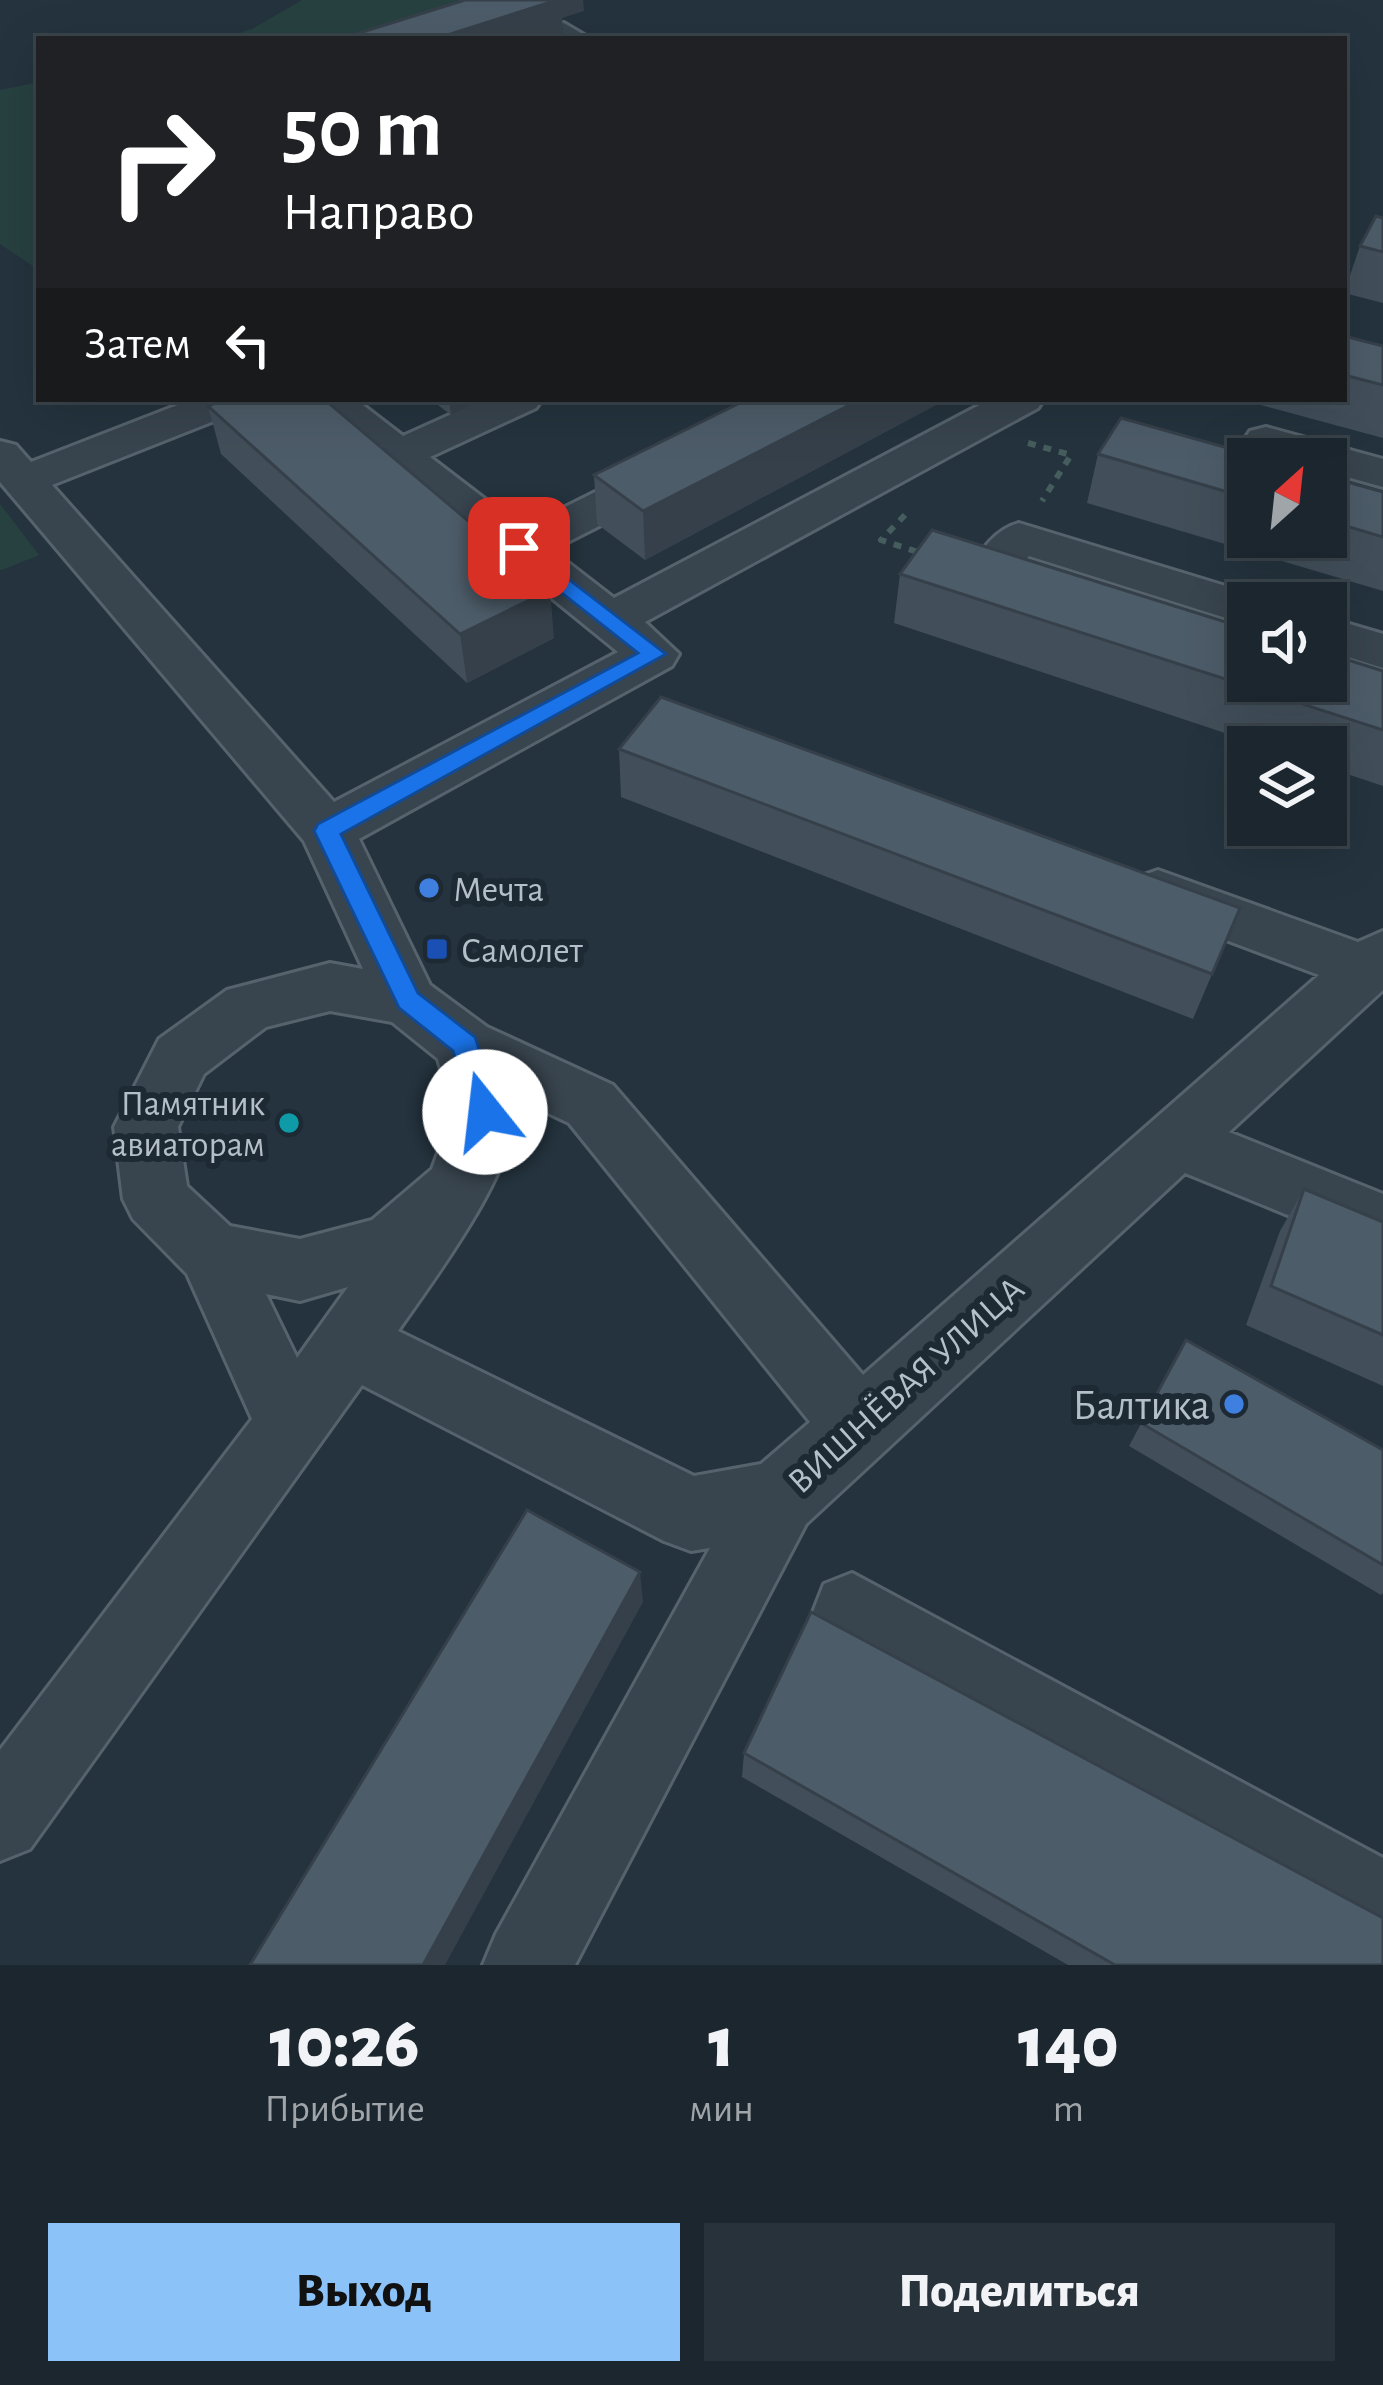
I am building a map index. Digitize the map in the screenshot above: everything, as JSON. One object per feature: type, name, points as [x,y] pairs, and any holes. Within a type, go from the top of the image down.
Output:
[{"type":"street","points":[[222,402],[12,467],[327,831],[408,1000],[465,1045],[591,1104],[859,1426]]},
{"type":"street","points":[[327,831],[654,654],[332,402]]},
{"type":"street","points":[[399,454],[514,402]]},
{"type":"street","points":[[519,548],[810,402]]},
{"type":"street","points":[[610,620],[1005,403]]},
{"type":"street","points":[[1347,463],[1383,473]]},
{"type":"street","points":[[1004,556],[1227,604]]},
{"type":"street","points":[[1004,556],[1205,644]]},
{"type":"street","points":[[1347,640],[1383,651]]},
{"type":"street","points":[[1347,689],[1383,700]]},
{"type":"street","points":[[1106,873],[1375,962]]},
{"type":"street","name":"ВИШНЁВАЯ УЛИЦА","points":[[349,1342],[691,1514],[779,1498],[1375,962]]},
{"type":"street","points":[[292,1425],[212,1253],[156,1199],[146,1126],[181,1057],[248,1007],[330,987],[408,1000]]},
{"type":"street","points":[[0,1819],[292,1425],[459,1186],[485,1112],[465,1045]]},
{"type":"street","points":[[1176,1140],[1383,1224]]},
{"type":"street","points":[[212,1253],[300,1270],[323,1264],[392,1245],[459,1186]]},
{"type":"street","points":[[527,1965],[779,1498]]},
{"type":"street","points":[[851,1612],[1383,1904]]},
{"type":"path","points":[[911,509],[880,540],[1004,556],[1071,455],[986,431],[1005,403]]},
{"type":"green space","points":[[302,0],[460,0],[476,15],[461,36],[230,36]]},
{"type":"green space","points":[[36,83],[36,268],[0,244],[0,90]]},
{"type":"green space","points":[[0,504],[39,555],[2,570],[0,570]]},
{"type":"building","points":[[465,0],[557,0],[444,36],[350,36]]},
{"type":"building","points":[[1376,216],[1383,218],[1383,252],[1360,246]]},
{"type":"building","points":[[1347,337],[1383,346],[1383,385],[1347,376]]},
{"type":"building","points":[[218,402],[328,402],[550,590],[460,634],[208,406]]},
{"type":"building","points":[[742,402],[855,402],[643,511],[594,475]]},
{"type":"building","points":[[1121,418],[1227,448],[1227,492],[1098,454]]},
{"type":"building","points":[[1347,482],[1383,492],[1383,537],[1347,526]]},
{"type":"building","points":[[932,530],[1227,622],[1227,680],[900,574]]},
{"type":"building","points":[[1347,660],[1383,671],[1383,730],[1296,702],[1347,702]]},
{"type":"building","points":[[661,697],[1240,908],[1212,974],[619,749]]},
{"type":"building","points":[[1304,1189],[1383,1222],[1383,1335],[1271,1286]]},
{"type":"building","points":[[1186,1340],[1383,1450],[1383,1565],[1141,1423]]},
{"type":"building","points":[[527,1510],[640,1572],[423,1965],[250,1965]]},
{"type":"building","points":[[811,1612],[1383,1918],[1383,1965],[1115,1965],[744,1753]]},
{"type":"place","name":"Мечта","points":[[429,888]]},
{"type":"place","name":"Самолет","points":[[437,949]]},
{"type":"place","name":"Памятник авиаторам","points":[[289,1123]]},
{"type":"place","name":"Балтика","points":[[1234,1404]]},
{"type":"route","points":[[485,1112],[465,1045],[408,1000],[327,831],[654,654],[519,548]]}]
